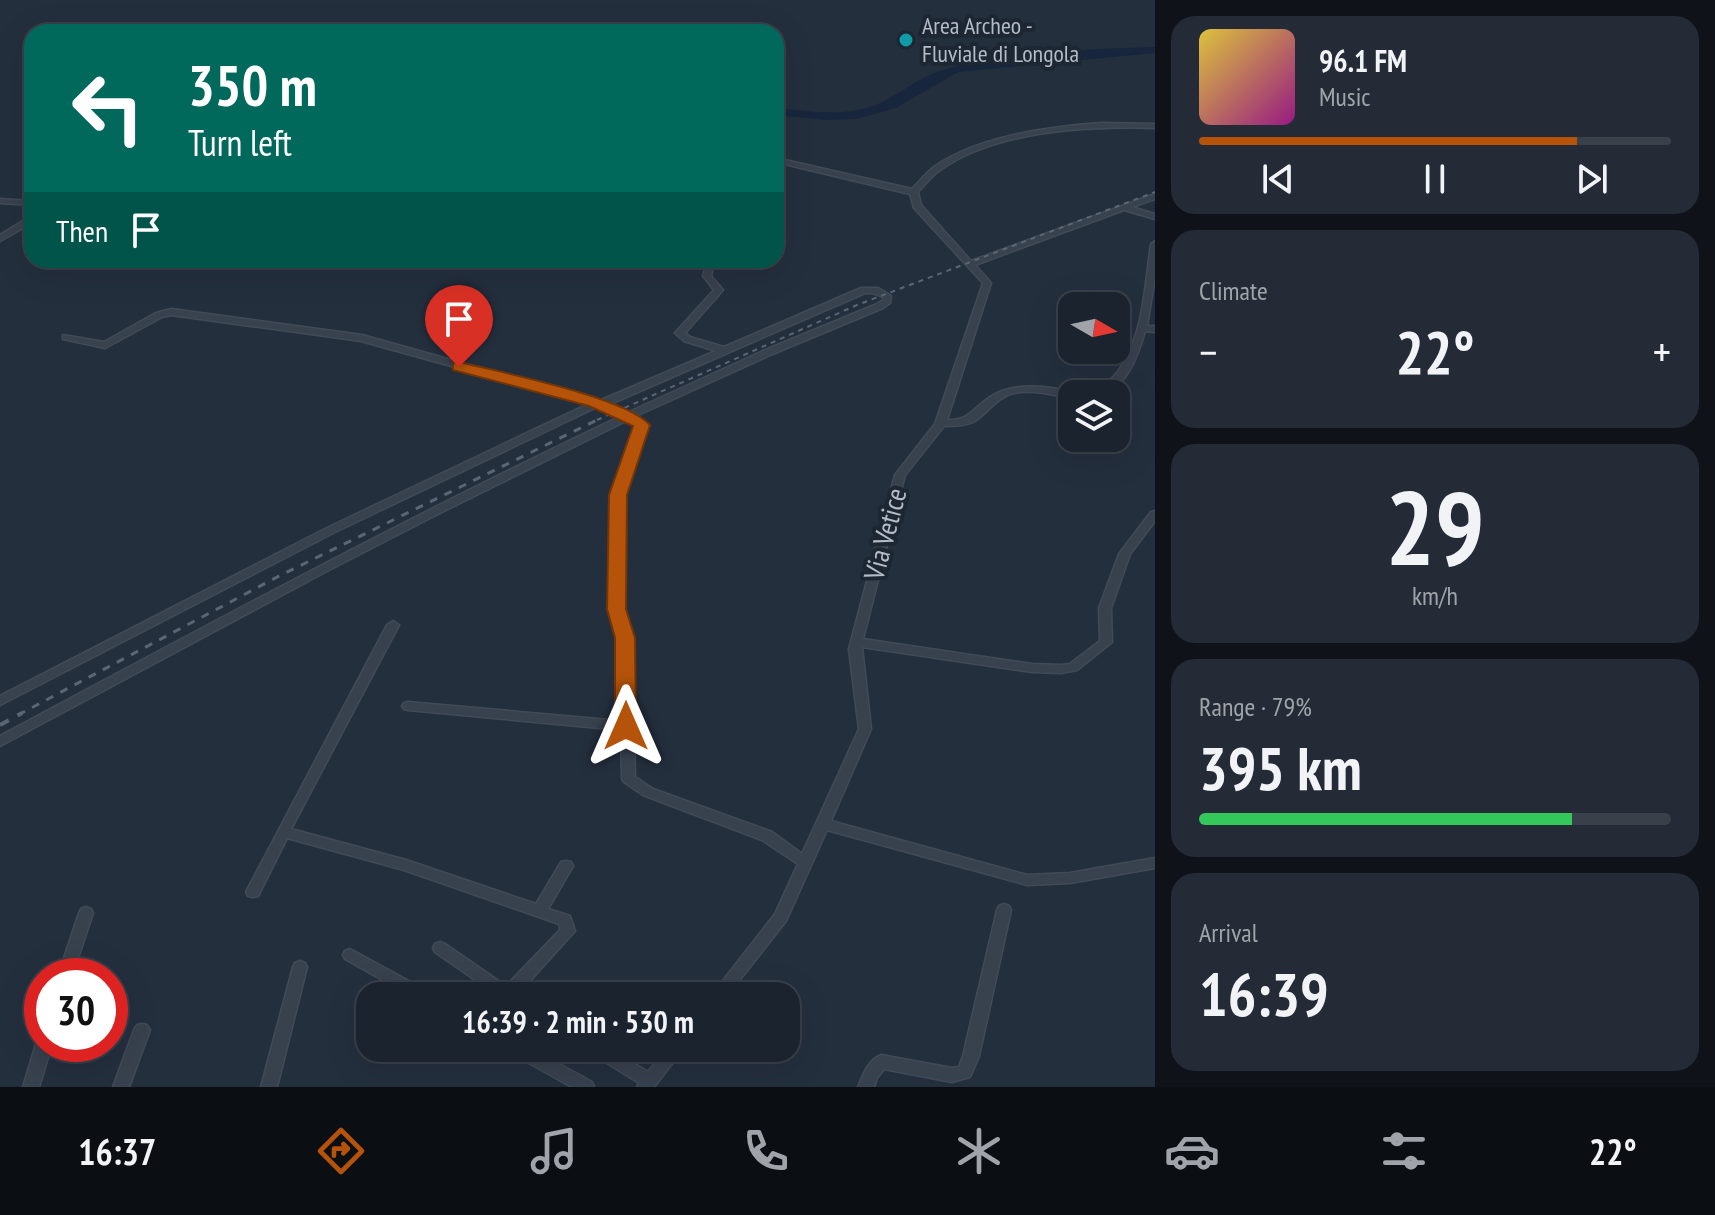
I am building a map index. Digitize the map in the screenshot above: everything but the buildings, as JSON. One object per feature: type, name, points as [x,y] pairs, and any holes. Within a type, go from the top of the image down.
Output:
[{"type":"street","points":[[784,162],[914,192],[939,167],[984,147],[1048,130],[1109,123],[1155,126]]},
{"type":"street","name":"Via Vetice","points":[[729,982],[781,917],[865,729],[856,642],[900,475],[941,423],[987,283],[917,206],[914,192]]},
{"type":"street","points":[[970,264],[1155,196]]},
{"type":"street","points":[[0,201],[24,202]]},
{"type":"street","points":[[1122,207],[1155,217]]},
{"type":"street","points":[[0,239],[24,224]]},
{"type":"street","points":[[1116,380],[1124,373],[1142,328],[1155,244]]},
{"type":"street","points":[[709,268],[707,276],[719,290],[680,333],[687,339],[724,350]]},
{"type":"street","points":[[0,701],[331,530],[598,404],[864,290],[875,290],[887,296],[887,301],[880,306],[629,416],[295,582],[0,742]]},
{"type":"street","points":[[66,337],[105,345],[164,313],[226,317],[362,338],[598,404],[629,416],[642,425],[618,495],[616,609],[625,638],[629,779],[648,792],[767,836],[806,863]]},
{"type":"street","points":[[1142,328],[1155,329]]},
{"type":"street","points":[[941,423],[972,420],[998,397],[1011,391],[1058,394]]},
{"type":"street","points":[[856,642],[1032,668],[1073,667],[1106,642],[1105,608],[1125,554],[1155,514]]},
{"type":"street","points":[[253,892],[393,625]]},
{"type":"street","points":[[408,706],[626,726]]},
{"type":"street","points":[[824,824],[1027,880],[1070,878],[1155,863]]},
{"type":"street","points":[[283,832],[406,865],[565,920],[568,931],[520,982]]},
{"type":"street","points":[[540,910],[566,866]]},
{"type":"street","points":[[866,1087],[871,1074],[881,1062],[952,1075],[964,1072],[971,1056],[1004,910]]},
{"type":"street","points":[[71,958],[86,913]]},
{"type":"street","points":[[440,948],[489,982]]},
{"type":"street","points":[[350,955],[399,982]]},
{"type":"street","points":[[269,1087],[300,967]]},
{"type":"street","points":[[121,1087],[142,1030]]},
{"type":"street","points":[[31,1087],[39,1062]]},
{"type":"street","points":[[541,1062],[586,1087]]},
{"type":"street","points":[[616,1062],[648,1084],[665,1062]]},
{"type":"water","points":[[1155,47],[1155,53],[958,72],[896,108],[856,119],[784,116],[784,109],[825,112],[873,106],[934,73],[966,64],[1048,52]]},
{"type":"railway","points":[[597,420],[857,305],[1155,192]]},
{"type":"railway","points":[[18,715],[281,575],[601,418]]},
{"type":"railway","points":[[0,725],[22,713]]},
{"type":"place","name":"Area Archeo - Fluviale di Longola","points":[[906,40]]},
{"type":"route","points":[[459,367],[595,403],[629,416],[642,425],[618,495],[616,609],[625,638],[626,726]]}]
